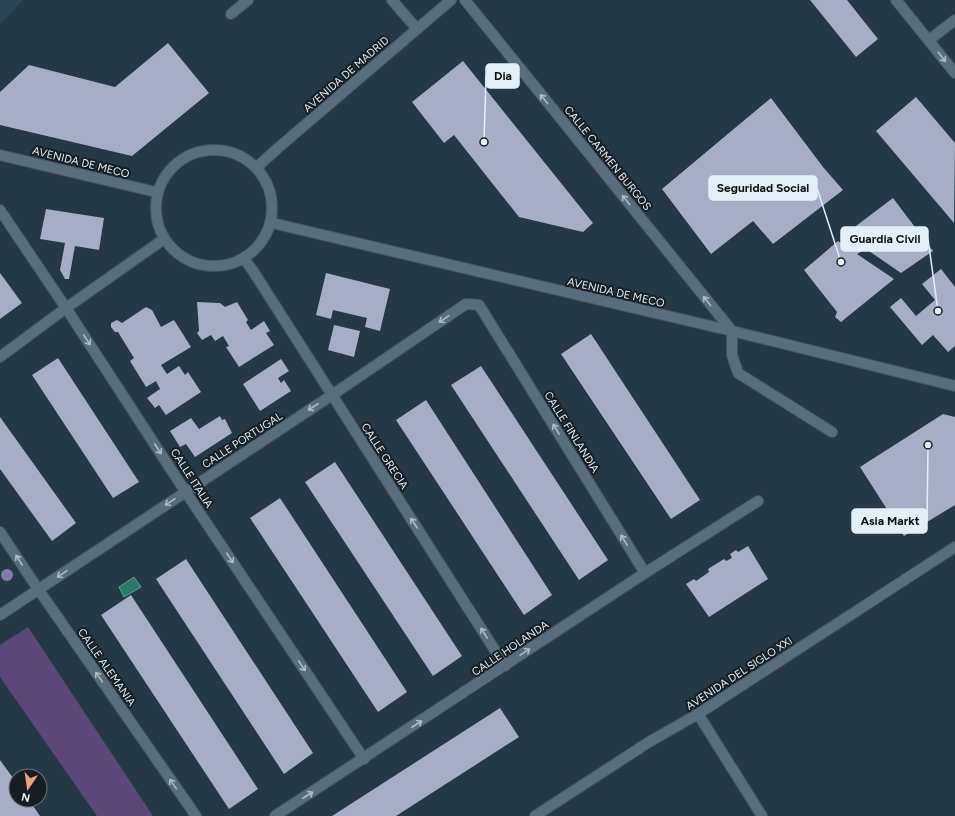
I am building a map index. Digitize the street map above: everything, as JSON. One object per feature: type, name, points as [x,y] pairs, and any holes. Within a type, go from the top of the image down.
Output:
[{"type":"street","points":[[231,14],[248,0]]},
{"type":"street","points":[[392,0],[417,29]]},
{"type":"street","name":"AVENIDA DE MADRID","points":[[257,167],[451,0]]},
{"type":"street","name":"CALLE CARMEN BURGOS","points":[[465,0],[732,331]]},
{"type":"street","points":[[896,0],[955,73]]},
{"type":"street","points":[[929,40],[955,20]]},
{"type":"street","points":[[220,150],[240,156],[257,167],[266,180],[271,194],[272,223],[265,238],[256,250],[245,260],[228,265],[192,261],[177,252],[164,239],[157,225],[154,210],[156,192],[168,172],[182,160],[200,151],[220,150]]},
{"type":"street","name":"AVENIDA DE MECO","points":[[0,155],[156,192]]},
{"type":"street","name":"CALLE ITALIA","points":[[0,210],[364,759]]},
{"type":"street","name":"AVENIDA DE MECO","points":[[272,223],[732,331],[955,386]]},
{"type":"street","points":[[0,357],[66,308],[164,239]]},
{"type":"street","name":"CALLE GRECIA","points":[[245,260],[505,666]]},
{"type":"street","name":"CALLE PORTUGAL","points":[[0,615],[332,395],[466,304],[479,304]]},
{"type":"street","name":"CALLE FINLANDIA","points":[[479,304],[645,573]]},
{"type":"street","points":[[732,331],[732,355],[738,373],[832,432]]},
{"type":"street","name":"CALLE HOLANDA","points":[[275,816],[364,759],[645,573],[758,501]]},
{"type":"street","name":"CALLE ALEMANIA","points":[[0,532],[196,816]]},
{"type":"street","name":"AVENIDA DEL SIGLO XXI","points":[[535,816],[649,742],[698,714],[955,547]]},
{"type":"street","points":[[698,714],[762,816]]},
{"type":"shaded area","points":[[0,0],[23,0],[0,24]]},
{"type":"shaded area","points":[[134,577],[141,587],[124,597],[119,587]]},
{"type":"shaded area","points":[[28,627],[153,816],[97,816],[0,677],[0,645]]},
{"type":"building","points":[[810,0],[847,0],[878,39],[856,57]]},
{"type":"building","points":[[168,43],[209,93],[132,156],[0,125],[0,92],[29,65],[115,87]]},
{"type":"building","points":[[463,61],[593,223],[583,232],[519,217],[454,135],[444,143],[412,102]]},
{"type":"building","points":[[916,97],[955,143],[954,223],[876,131]]},
{"type":"building","points":[[771,98],[823,167],[843,190],[773,244],[753,221],[711,254],[662,189]]},
{"type":"building","points":[[893,198],[933,251],[901,273],[866,249],[857,254],[894,279],[841,322],[835,317],[837,312],[804,270],[838,241],[848,248],[854,244],[844,235]]},
{"type":"building","points":[[46,209],[104,218],[99,250],[75,246],[69,279],[65,279],[60,270],[65,243],[40,239]]},
{"type":"building","points":[[941,269],[955,287],[955,346],[948,352],[933,335],[922,345],[890,307],[901,298],[916,316],[935,300],[922,284]]},
{"type":"building","points":[[0,273],[22,303],[0,319]]},
{"type":"building","points":[[326,273],[390,289],[380,331],[365,327],[367,318],[333,310],[331,319],[316,315]]},
{"type":"building","points":[[197,302],[220,303],[225,307],[237,302],[248,320],[246,322],[251,330],[264,321],[270,331],[266,333],[274,345],[239,367],[226,347],[229,346],[223,336],[215,341],[211,335],[202,340],[197,333],[199,331]]},
{"type":"building","points":[[146,307],[152,310],[161,327],[174,320],[191,347],[161,365],[167,374],[179,366],[185,375],[188,372],[201,392],[166,415],[159,405],[155,408],[147,398],[160,389],[156,381],[146,387],[130,361],[134,358],[118,332],[115,332],[111,327],[111,323],[117,320],[122,323]]},
{"type":"building","points":[[334,325],[360,331],[354,357],[328,350]]},
{"type":"building","points":[[591,334],[700,500],[671,519],[561,354]]},
{"type":"building","points":[[58,358],[139,482],[113,498],[32,375]]},
{"type":"building","points":[[281,359],[289,371],[278,378],[281,383],[284,380],[291,391],[260,411],[243,384]]},
{"type":"building","points":[[481,366],[608,560],[579,580],[451,385]]},
{"type":"building","points":[[426,400],[552,595],[524,615],[396,420]]},
{"type":"building","points":[[943,414],[955,417],[955,505],[904,536],[860,467]]},
{"type":"building","points":[[220,416],[222,420],[225,419],[232,433],[195,457],[186,444],[180,447],[170,431],[191,418],[199,429]]},
{"type":"building","points":[[0,417],[76,523],[52,541],[0,469]]},
{"type":"building","points":[[335,462],[462,656],[433,676],[305,482]]},
{"type":"building","points":[[280,498],[407,692],[378,712],[250,518]]},
{"type":"building","points":[[748,546],[768,579],[709,617],[686,584],[694,579],[696,581],[709,572],[708,569],[724,559],[726,561],[732,558],[730,554],[736,550],[738,552]]},
{"type":"building","points":[[186,559],[313,753],[284,774],[156,579]]},
{"type":"building","points":[[131,595],[258,789],[229,809],[101,615]]},
{"type":"building","points":[[500,708],[519,737],[396,816],[332,816]]},
{"type":"building","points":[[0,760],[8,771],[8,808],[34,808],[40,816],[0,816]]},
{"type":"place","name":"Dia","points":[[484,142]]},
{"type":"place","name":"Seguridad Social","points":[[841,262]]},
{"type":"place","name":"Guardia Civil","points":[[938,311]]},
{"type":"place","name":"Asia Markt","points":[[928,445]]}]
